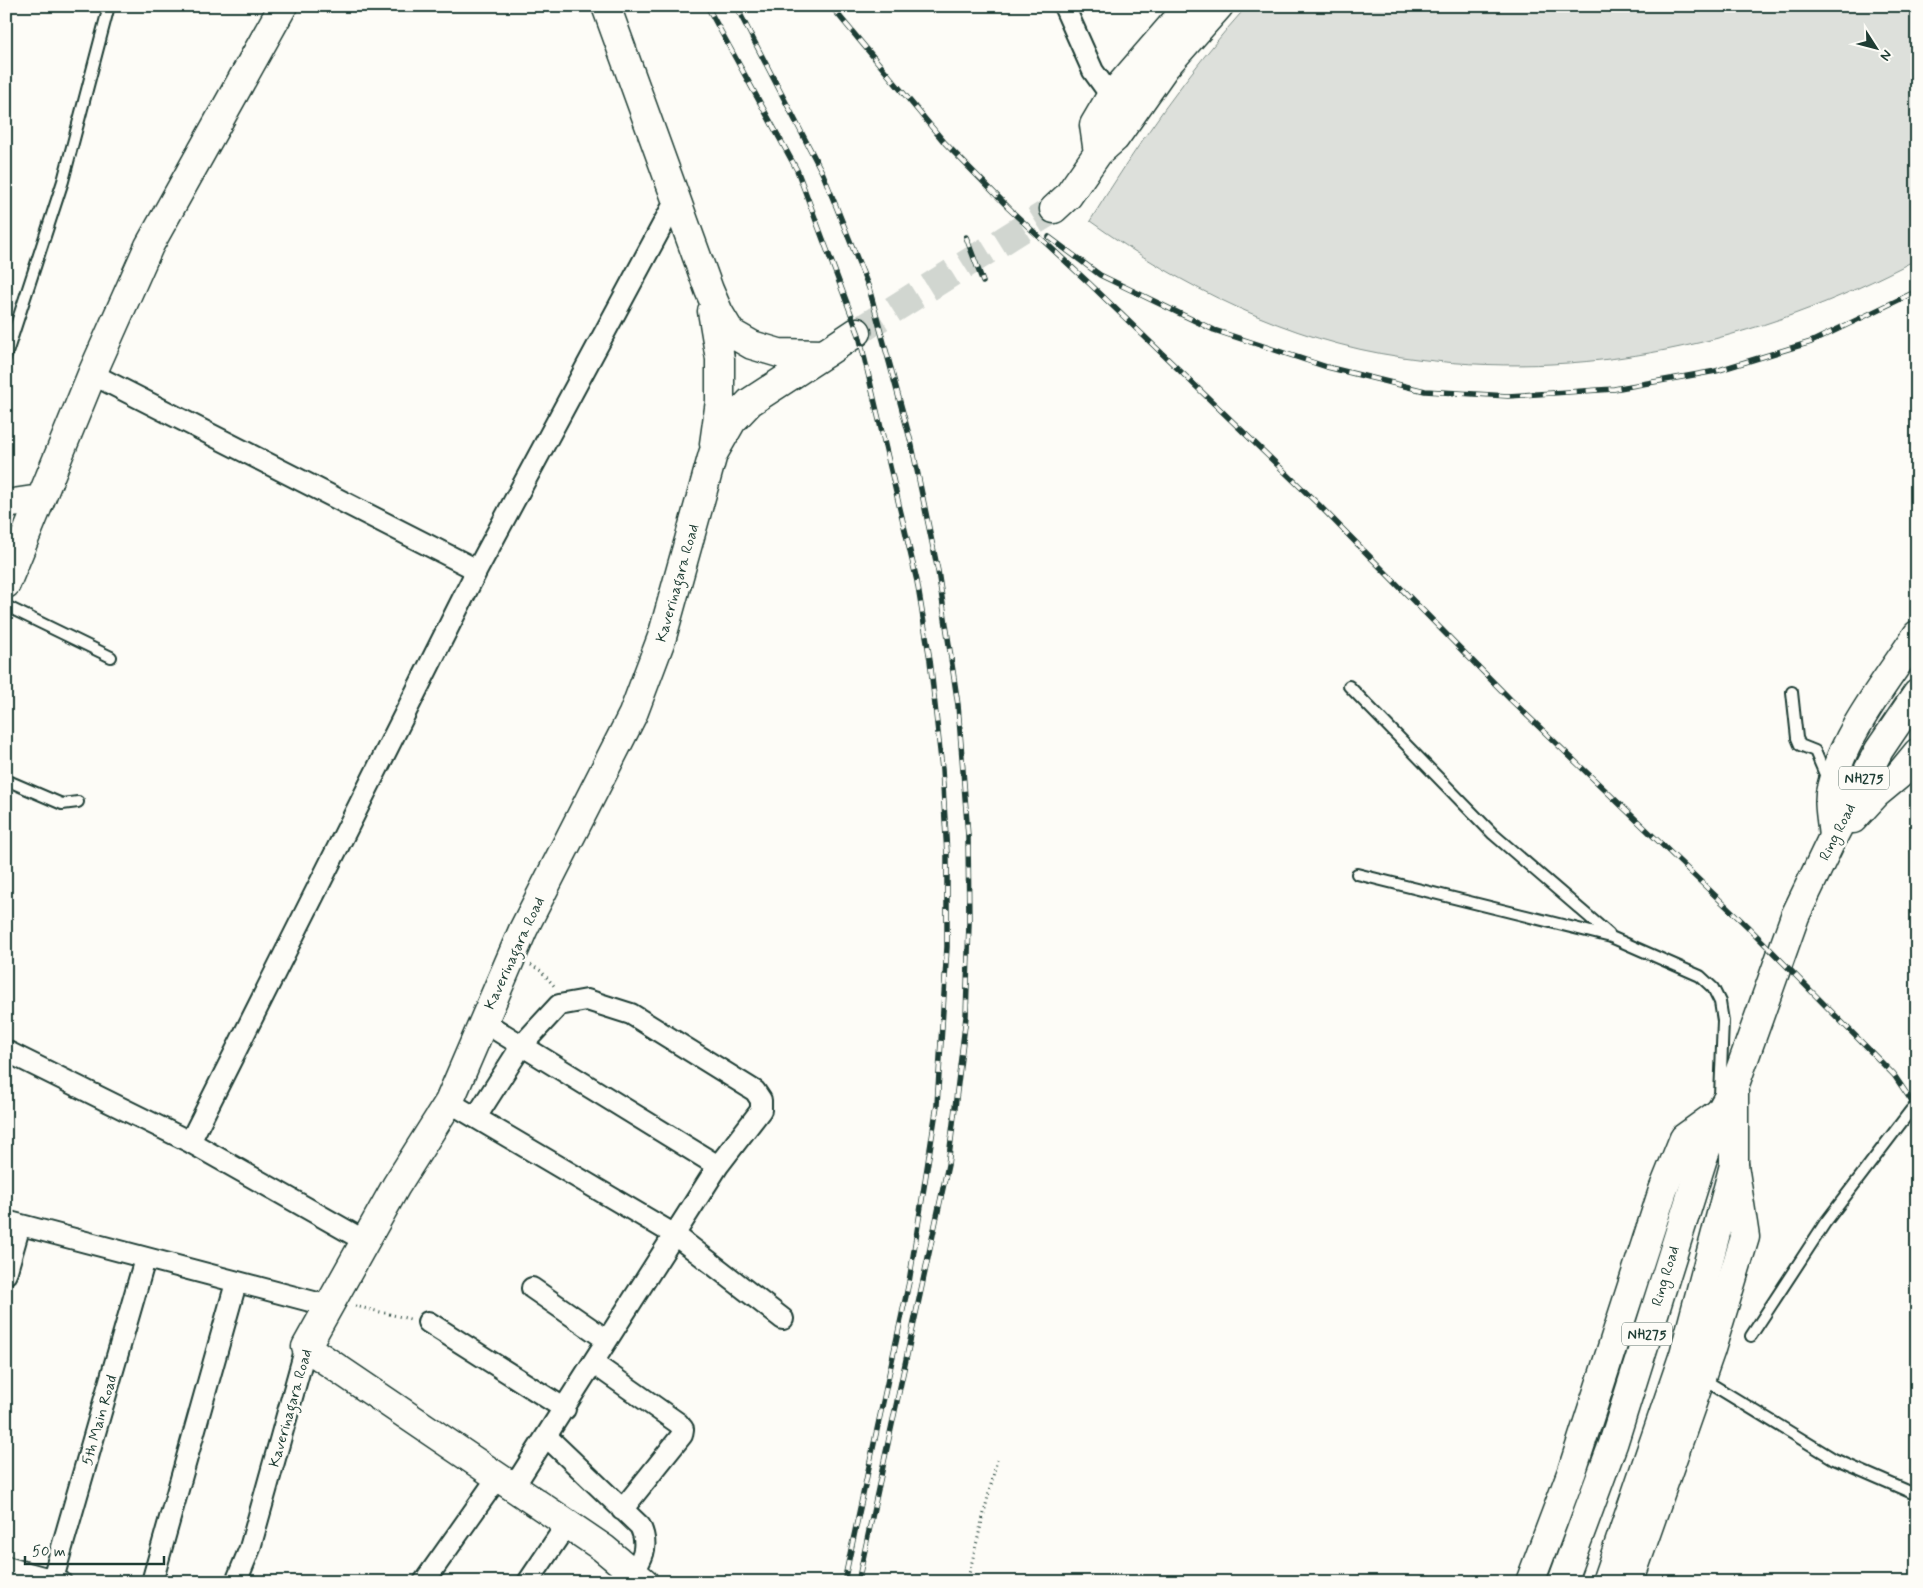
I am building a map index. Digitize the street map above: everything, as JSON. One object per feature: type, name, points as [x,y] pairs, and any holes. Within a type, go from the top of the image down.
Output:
[{"type":"main road","points":[[14,554],[40,499],[92,374],[149,246],[283,6]]},
{"type":"main road","points":[[606,6],[709,290],[719,313],[731,333],[752,345],[779,353],[824,354]]},
{"type":"main road","points":[[1098,153],[1094,125],[1111,96],[1189,6]]},
{"type":"main road","points":[[1054,209],[1071,192],[1098,153],[1115,138],[1165,68],[1219,6]]},
{"type":"main road","points":[[709,290],[720,360],[720,401],[713,454]]},
{"type":"main road","name":"Kaverinagara Road","points":[[306,1348],[365,1241],[449,1102],[482,1021],[523,930],[633,714],[662,638],[713,454],[732,421],[750,402],[857,332]]},
{"type":"main road","points":[[6,504],[40,499]]},
{"type":"main road","points":[[1833,837],[1830,789],[1842,755],[1860,721],[1917,635]]},
{"type":"main road","name":"Ring Road","points":[[1562,1582],[1613,1444],[1702,1161],[1720,1112],[1734,1086],[1794,916],[1879,750],[1917,694]]},
{"type":"main road","name":"Ring Road","points":[[1819,867],[1856,816],[1876,794],[1908,775],[1917,752]]},
{"type":"main road","name":"Ring Road","points":[[1606,1582],[1690,1373],[1734,1165],[1734,1086]]},
{"type":"main road","points":[[1530,1582],[1572,1471],[1663,1190],[1680,1147],[1684,1138],[1720,1112]]},
{"type":"main road","points":[[306,1348],[603,1548],[635,1579]]},
{"type":"main road","points":[[1629,1582],[1690,1373]]},
{"type":"street","points":[[1064,6],[1093,71],[1111,96]]},
{"type":"street","points":[[190,1142],[477,570],[677,198]]},
{"type":"street","points":[[92,374],[477,570]]},
{"type":"street","points":[[424,1582],[506,1482],[546,1437],[718,1166],[760,1110],[762,1100],[755,1091],[631,1014],[588,1000],[559,1005],[522,1045],[476,1118]]},
{"type":"street","points":[[482,1021],[718,1166]]},
{"type":"street","points":[[6,1051],[190,1142],[365,1241]]},
{"type":"street","points":[[449,1102],[675,1235],[783,1319]]},
{"type":"street","points":[[6,1274],[13,1223],[236,1283],[332,1301]]},
{"type":"street","name":"5th Main Road","points":[[55,1581],[145,1259]]},
{"type":"street","points":[[152,1582],[236,1283]]},
{"type":"street","points":[[532,1288],[607,1340]]},
{"type":"street","points":[[428,1322],[565,1409]]},
{"type":"street","name":"Kaverinagara Road","points":[[236,1582],[250,1548],[306,1348]]},
{"type":"street","points":[[593,1362],[683,1429],[682,1435],[622,1510]]},
{"type":"street","points":[[546,1437],[640,1526],[645,1538],[645,1549],[635,1579]]},
{"type":"street","points":[[528,1582],[567,1524]]},
{"type":"street","points":[[6,1567],[55,1581]]},
{"type":"lane","points":[[6,356],[62,181],[109,6]]},
{"type":"lane","points":[[6,606],[111,656]]},
{"type":"lane","points":[[1349,686],[1493,834],[1612,937]]},
{"type":"lane","points":[[1792,692],[1797,738],[1800,745],[1816,751],[1821,760],[1830,789]]},
{"type":"lane","points":[[6,780],[62,804],[78,802]]},
{"type":"lane","points":[[1357,874],[1612,937],[1700,976],[1713,988],[1720,1002],[1723,1021],[1720,1112]]},
{"type":"lane","points":[[1750,1336],[1825,1223],[1911,1110],[1917,1106]]},
{"type":"lane","points":[[1690,1373],[1834,1459],[1917,1495]]},
{"type":"path","points":[[514,953],[541,971],[570,1003]]},
{"type":"path","points":[[332,1301],[428,1322]]},
{"type":"path","points":[[967,1582],[997,1460]]},
{"type":"shaded area","points":[[1247,6],[1917,6],[1917,259],[1857,289],[1795,314],[1732,334],[1668,350],[1603,360],[1536,365],[1470,364],[1402,357],[1360,349],[1278,324],[1238,308],[1199,289],[1125,245],[1090,221],[1183,83]]},
{"type":"tunnel","points":[[857,332],[1054,209]]},
{"type":"railway","points":[[707,6],[797,170],[859,335],[917,581],[930,660],[942,769],[947,854],[947,947],[937,1105],[909,1282],[844,1582]]},
{"type":"railway","points":[[736,6],[823,174],[869,288],[912,446],[938,571],[958,705],[968,836],[969,923],[966,1017],[948,1165],[858,1582]]},
{"type":"railway","points":[[831,6],[945,143],[1012,211]]},
{"type":"railway","points":[[1007,207],[1090,284],[1318,504],[1510,699],[1748,927],[1894,1075],[1917,1109]]},
{"type":"railway","points":[[966,237],[983,282]]},
{"type":"railway","points":[[1049,237],[1100,275],[1214,330],[1327,367],[1425,391],[1508,396],[1614,389],[1716,371],[1811,342],[1917,291]]}]
